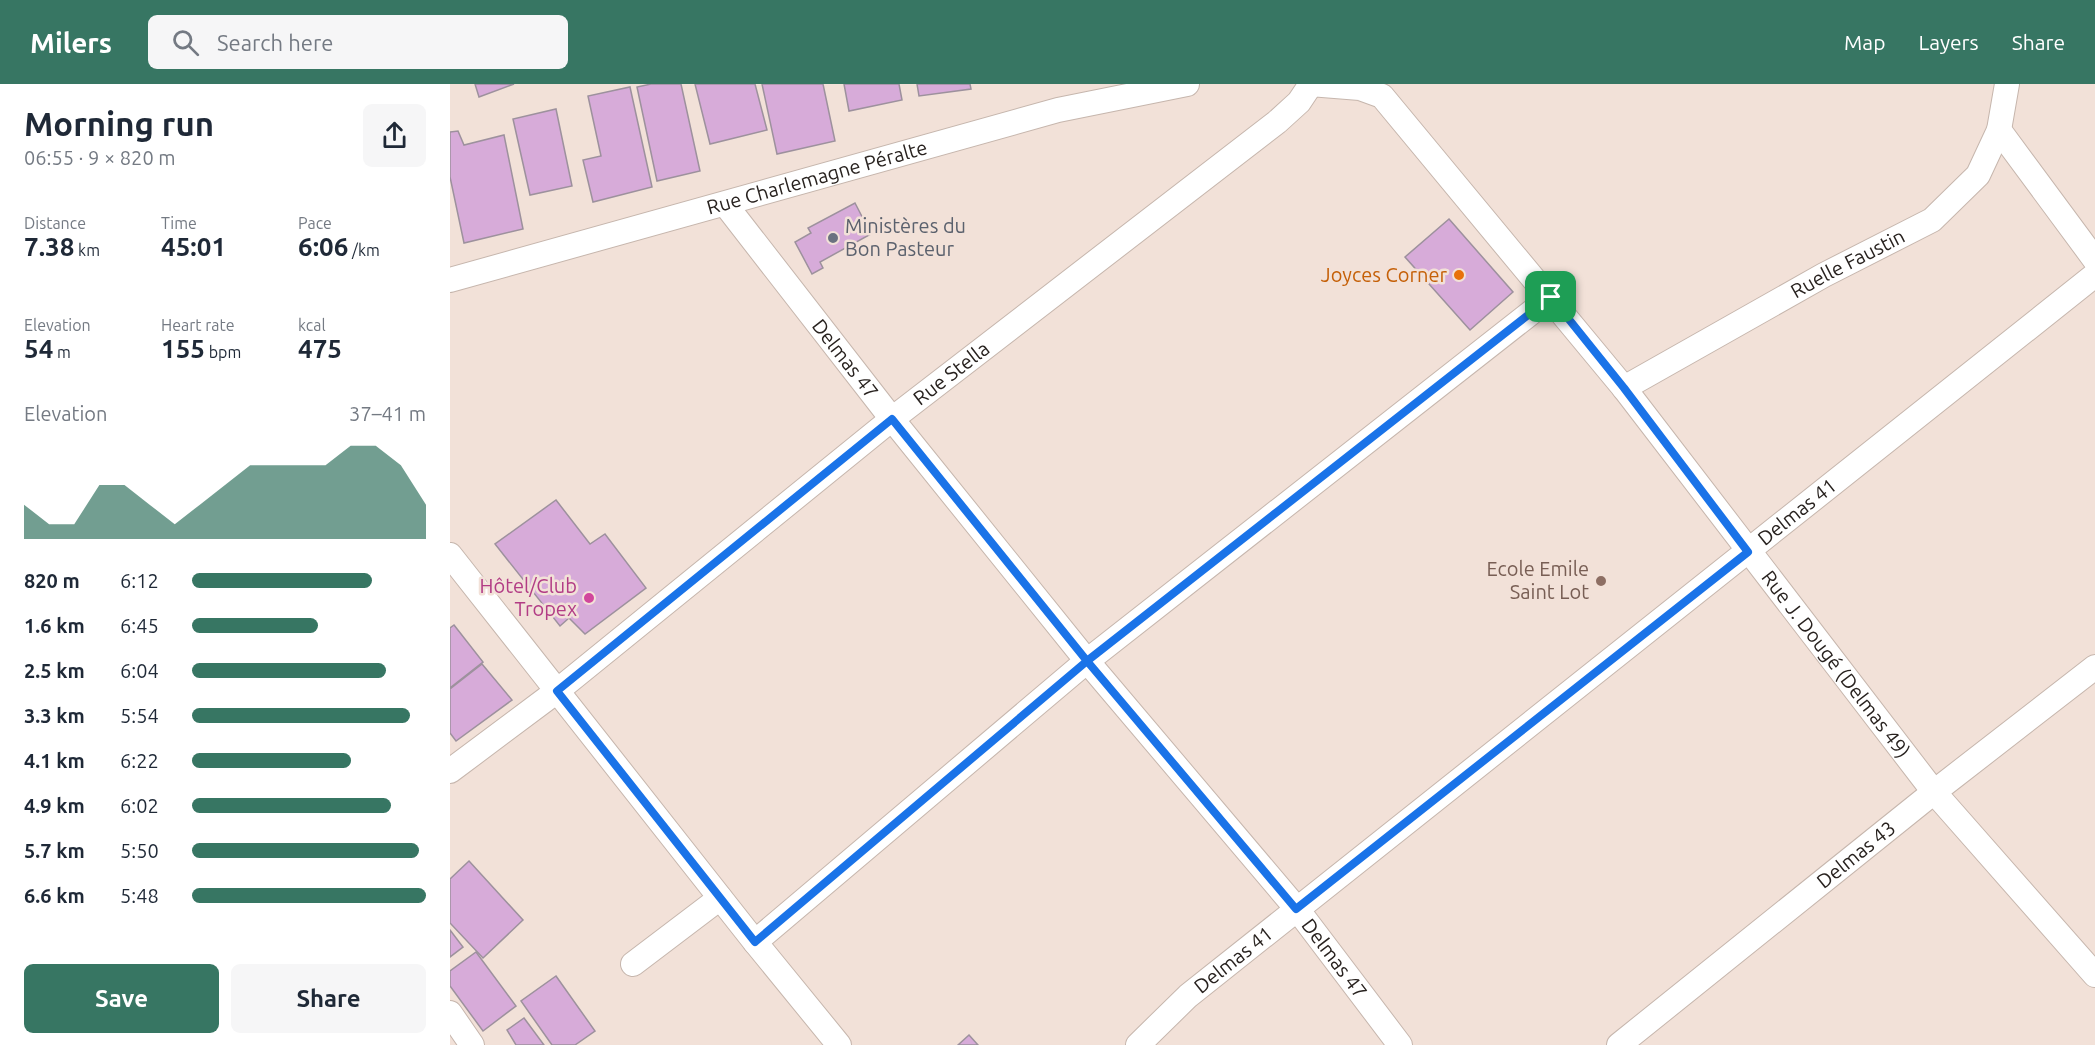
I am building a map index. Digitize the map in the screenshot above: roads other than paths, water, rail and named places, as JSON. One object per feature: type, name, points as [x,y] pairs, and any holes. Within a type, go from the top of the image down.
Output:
[{"type":"street","name":"Rue Charlemagne Péralte","points":[[450,280],[1058,110],[1187,84]]},
{"type":"street","name":"Rue J. Dougé (Delmas 49)","points":[[1311,84],[1360,88],[1382,96],[1551,297],[1624,388],[1934,792],[2095,975]]},
{"type":"street","name":"Rue Stella","points":[[450,771],[557,691],[892,419],[1277,122],[1299,102],[1311,84]]},
{"type":"street","name":"Ruelle Faustin","points":[[1624,388],[1824,275],[1932,220],[1978,175],[1999,130],[2007,84]]},
{"type":"street","points":[[1999,130],[2095,260]]},
{"type":"street","name":"Delmas 47","points":[[725,204],[892,419],[1087,661],[1296,909],[1400,1045]]},
{"type":"street","name":"Delmas 41","points":[[1138,1045],[1188,996],[1296,909],[2095,275]]},
{"type":"street","points":[[755,942],[1087,661],[1551,297]]},
{"type":"street","points":[[450,555],[720,898],[839,1045]]},
{"type":"street","name":"Delmas 43","points":[[1619,1045],[1934,792],[2095,667]]},
{"type":"street","points":[[633,964],[720,898]]},
{"type":"street","points":[[450,1013],[472,1045]]},
{"type":"place","name":"Ministères du Bon Pasteur","points":[[833,238]]},
{"type":"place","name":"Joyces Corner","points":[[1459,275]]},
{"type":"place","name":"Ecole Emile Saint Lot","points":[[1601,581]]},
{"type":"place","name":"Hôtel/Club Tropex","points":[[589,598]]}]
